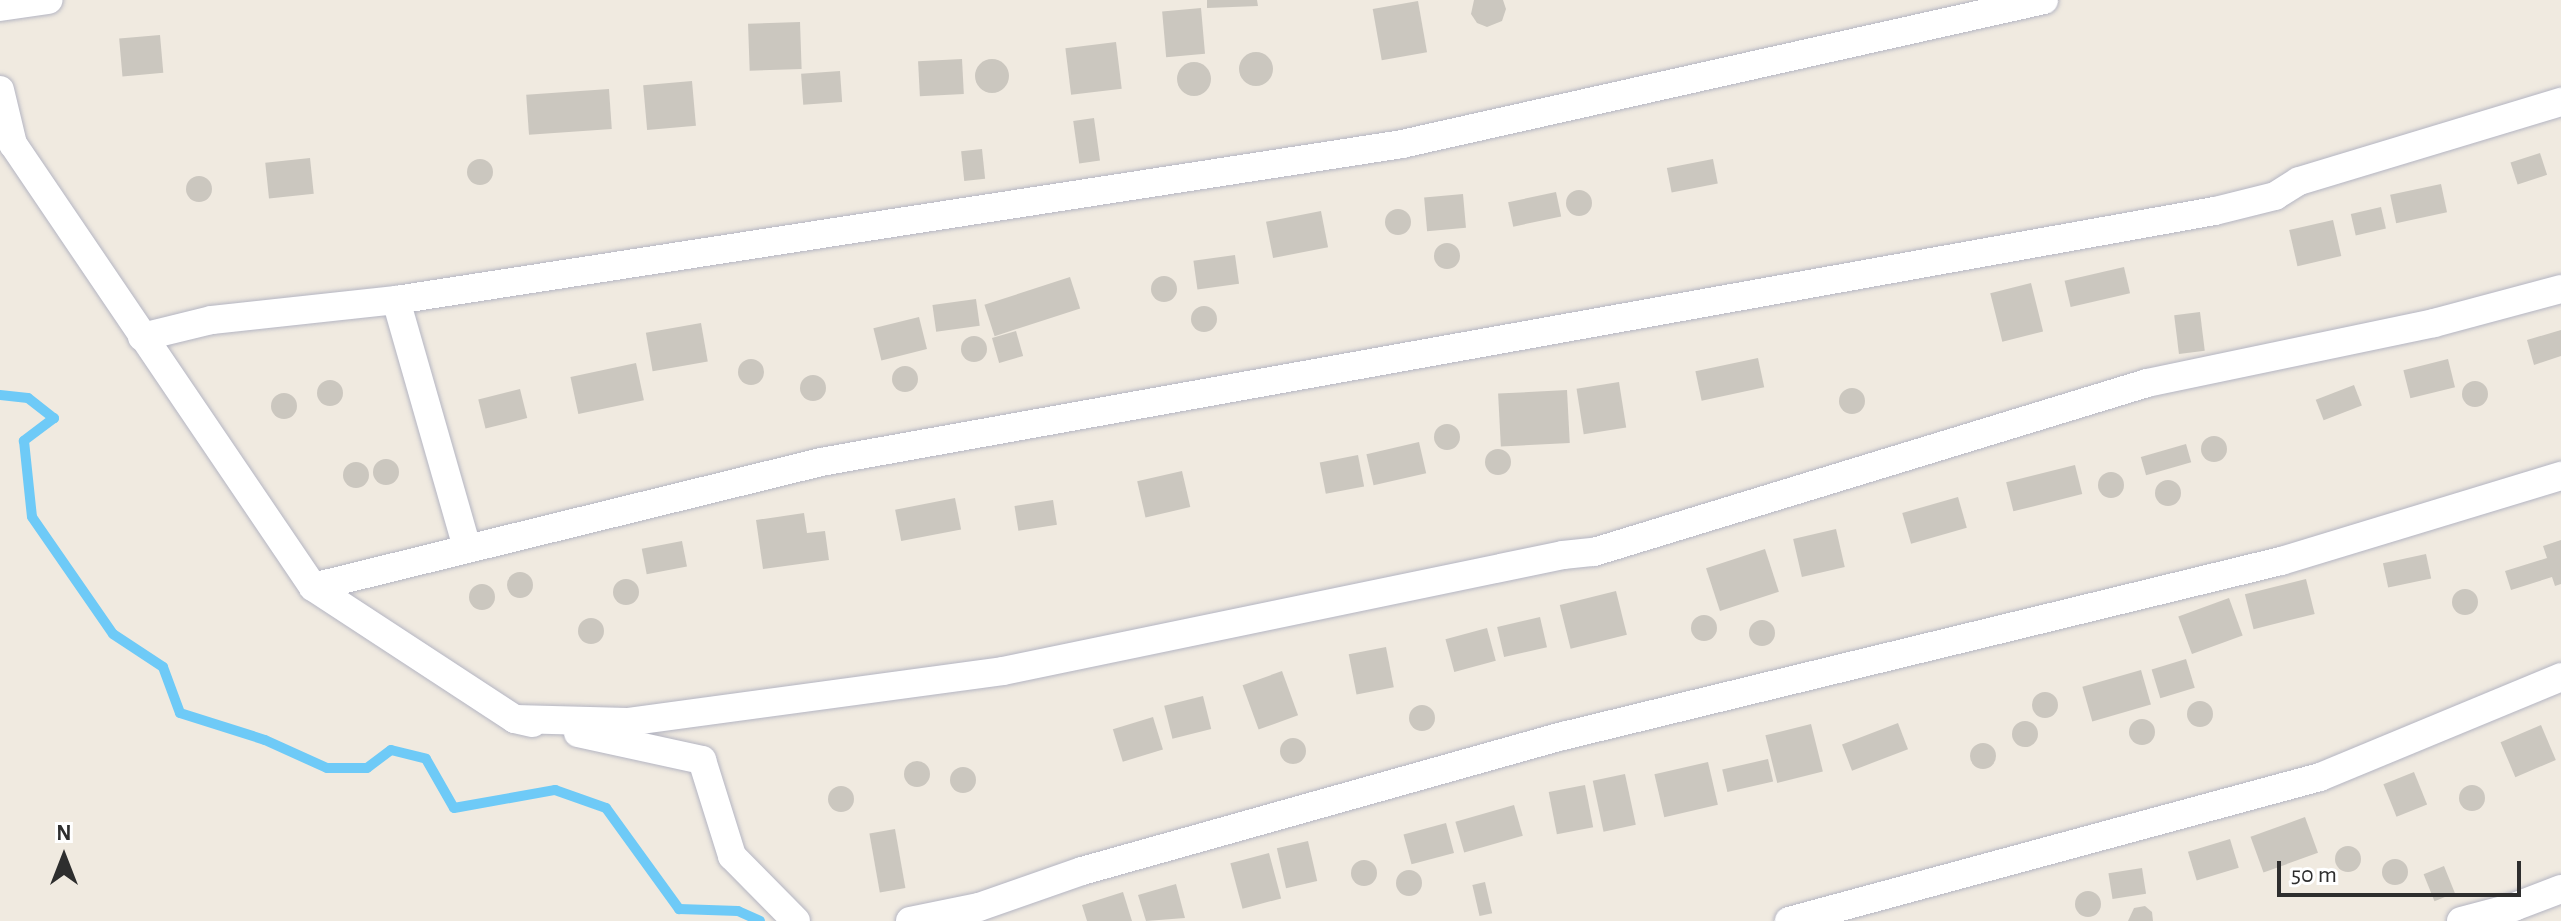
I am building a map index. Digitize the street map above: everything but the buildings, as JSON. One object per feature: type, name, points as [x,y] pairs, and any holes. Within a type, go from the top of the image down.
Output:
[{"type":"street","points":[[0,7],[48,0]]},
{"type":"street","points":[[142,337],[212,320],[396,300],[1402,144],[2044,0]]},
{"type":"street","points":[[0,90],[13,144],[313,587],[515,719],[702,760],[732,856],[796,921]]},
{"type":"street","points":[[313,587],[837,459],[2215,211],[2275,196],[2299,181],[2561,102]]},
{"type":"street","points":[[515,719],[627,722],[1003,671],[1563,555],[1594,552],[2147,383],[2434,323],[2561,289]]},
{"type":"street","points":[[396,300],[467,547]]},
{"type":"street","points":[[910,921],[979,907],[1082,871],[1563,736],[2281,561],[2561,476]]},
{"type":"street","points":[[1789,921],[2320,777],[2561,677]]},
{"type":"street","points":[[2461,921],[2514,907],[2561,889]]},
{"type":"waterway","points":[[0,395],[28,398],[54,418],[24,441],[32,517],[113,634],[163,667],[180,713],[265,740],[327,768],[367,768],[391,750],[426,759],[454,808],[555,790],[606,808],[679,909],[738,911],[760,921]]}]
